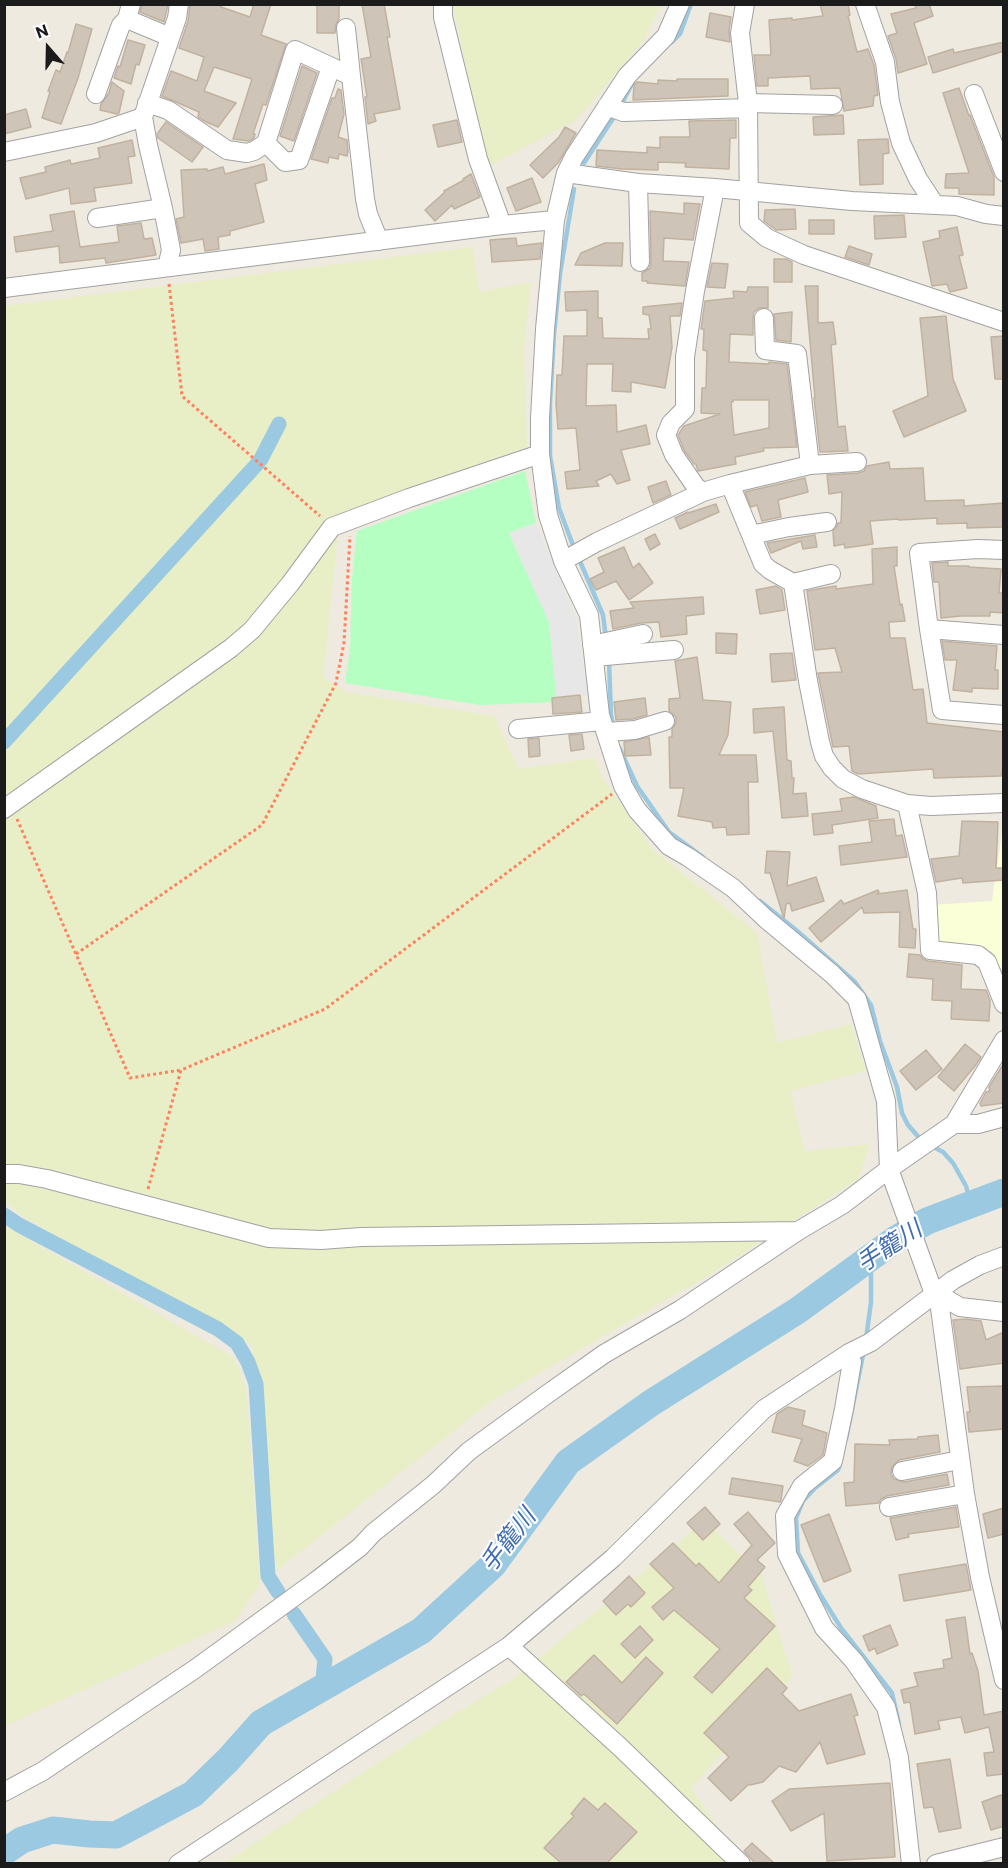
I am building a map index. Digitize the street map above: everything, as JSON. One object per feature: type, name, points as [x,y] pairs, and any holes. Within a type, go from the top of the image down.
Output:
[{"type":"street","points":[[167,267],[171,250],[148,145],[145,110],[179,4]]},
{"type":"street","points":[[443,4],[443,17],[478,159],[502,225]]},
{"type":"street","points":[[680,4],[666,36],[627,76],[613,108],[574,157],[566,173],[555,220],[545,329],[540,454],[548,515],[589,615],[604,726],[620,780],[637,810],[669,846],[733,888],[832,974],[857,999],[886,1101],[889,1169],[935,1292],[965,1494],[980,1577],[1004,1680]]},
{"type":"street","points":[[745,4],[740,33],[748,106],[749,223],[767,238],[804,255],[1004,322]]},
{"type":"street","points":[[865,4],[885,62],[890,102],[901,143],[918,180],[935,205]]},
{"type":"street","points":[[96,94],[121,25],[129,12],[170,37]]},
{"type":"street","points":[[346,28],[365,199],[368,214],[380,241]]},
{"type":"street","points":[[4,152],[96,133],[145,110],[168,110],[227,150],[247,153],[266,143],[295,50],[351,76]]},
{"type":"street","points":[[266,143],[285,162],[299,160],[331,67]]},
{"type":"street","points":[[974,93],[1004,172]]},
{"type":"street","points":[[613,108],[833,105]]},
{"type":"street","points":[[566,173],[638,183],[852,201],[957,206],[1004,216]]},
{"type":"street","points":[[638,183],[640,262]]},
{"type":"street","points":[[703,492],[696,487],[674,455],[666,435],[671,423],[685,409],[685,357],[715,188]]},
{"type":"street","points":[[97,219],[163,208]]},
{"type":"street","points":[[4,288],[555,220]]},
{"type":"street","points":[[764,318],[765,350],[797,354],[810,465]]},
{"type":"street","points":[[8,806],[231,648],[252,630],[332,527],[540,454]]},
{"type":"street","points":[[566,560],[703,492],[810,465],[857,462]]},
{"type":"street","points":[[730,484],[766,568],[793,582],[831,574]]},
{"type":"street","points":[[751,535],[827,522]]},
{"type":"street","points":[[1004,550],[978,549],[919,553],[942,710],[1004,715]]},
{"type":"street","points":[[793,582],[808,681],[824,756],[832,768],[847,782],[907,804],[931,806],[1004,803]]},
{"type":"street","points":[[929,629],[1004,634]]},
{"type":"street","points":[[617,647],[643,634]]},
{"type":"street","points":[[595,651],[617,647],[674,650]]},
{"type":"street","points":[[518,729],[604,726],[635,730],[665,721]]},
{"type":"street","points":[[907,804],[927,893],[930,950],[978,955],[987,962],[1004,1004]]},
{"type":"street","points":[[4,1792],[43,1771],[195,1669],[360,1547],[373,1533],[433,1485],[469,1451],[604,1354],[680,1310],[798,1231],[842,1205],[954,1124],[1004,1040]]},
{"type":"street","points":[[954,1124],[978,1124],[1004,1116]]},
{"type":"street","points":[[4,1174],[47,1179],[269,1238],[798,1231]]},
{"type":"street","points":[[178,1863],[509,1646],[613,1558],[764,1409],[859,1348],[953,1280],[980,1265],[1004,1256]]},
{"type":"street","points":[[935,1292],[960,1307],[1004,1312]]},
{"type":"street","points":[[859,1348],[852,1362],[832,1461],[802,1486],[785,1516],[787,1554],[824,1628],[854,1661],[886,1707],[899,1758],[911,1863]]},
{"type":"street","points":[[902,1471],[960,1460]]},
{"type":"street","points":[[889,1507],[965,1494]]},
{"type":"street","points":[[509,1646],[621,1748],[741,1863]]},
{"type":"street","points":[[936,1863],[1004,1847]]},
{"type":"path","points":[[167,267],[182,396],[332,527]]},
{"type":"path","points":[[76,954],[262,825],[336,683],[344,643],[351,519]]},
{"type":"path","points":[[8,806],[130,1078],[181,1070],[325,1009],[623,786]]},
{"type":"path","points":[[144,1205],[181,1070]]},
{"type":"shaded area","points":[[453,5],[661,5],[644,40],[575,121],[487,167]]},
{"type":"shaded area","points":[[473,247],[479,292],[531,282],[524,348],[527,447],[340,516],[323,677],[346,692],[494,716],[518,769],[595,758],[601,776],[652,849],[757,933],[777,1043],[851,1024],[866,1071],[791,1091],[804,1151],[870,1144],[858,1179],[714,1272],[493,1400],[276,1571],[252,1346],[23,1217],[5,1201],[4,306]]},
{"type":"shaded area","points":[[536,523],[576,617],[588,696],[557,702],[549,622],[509,533]]},
{"type":"shaded area","points":[[1003,826],[1002,970],[991,951],[936,947],[930,905],[992,901]]},
{"type":"shaded area","points":[[5,1226],[233,1357],[246,1387],[260,1584],[235,1621],[5,1726]]},
{"type":"shaded area","points":[[704,1520],[762,1576],[792,1676],[691,1788],[742,1863],[223,1864],[430,1729],[516,1677]]},
{"type":"green space","points":[[525,471],[536,523],[509,533],[549,622],[557,702],[480,705],[345,683],[350,650],[352,579],[357,531]]},
{"type":"building","points":[[142,4],[168,4],[164,22],[140,12]]},
{"type":"building","points":[[190,4],[222,4],[221,7],[250,17],[254,4],[271,4],[261,35],[286,44],[266,105],[263,104],[253,134],[255,134],[254,138],[249,141],[233,139],[252,79],[214,67],[204,91],[236,103],[218,127],[198,117],[199,112],[162,96],[171,71],[197,81],[204,57],[179,48],[188,21]]},
{"type":"building","points":[[317,4],[339,4],[339,19],[335,33],[317,33]]},
{"type":"building","points":[[362,4],[384,4],[390,37],[387,37],[400,109],[374,114],[376,121],[368,124],[365,97],[367,97],[361,59],[371,57]]},
{"type":"building","points":[[820,4],[848,4],[850,15],[848,16],[857,52],[868,49],[874,65],[878,95],[874,96],[873,106],[844,111],[840,88],[811,89],[810,76],[768,78],[768,86],[757,86],[754,55],[771,55],[769,20],[823,16]]},
{"type":"building","points":[[915,4],[929,4],[933,16],[914,23],[927,64],[898,73],[888,36],[897,33],[891,14],[916,8]]},
{"type":"building","points":[[710,13],[731,17],[730,42],[706,37]]},
{"type":"building","points":[[76,24],[92,29],[78,78],[61,124],[42,118],[50,92],[48,91],[56,70],[60,72],[68,53]]},
{"type":"building","points":[[128,40],[145,45],[139,65],[136,64],[131,84],[114,78],[118,66],[120,67]]},
{"type":"building","points":[[1004,42],[1004,51],[933,73],[928,57],[953,49],[954,53]]},
{"type":"building","points":[[302,66],[317,73],[294,141],[280,136]]},
{"type":"building","points":[[677,79],[728,79],[728,96],[633,100],[634,85],[637,82],[658,84],[658,80],[677,81]]},
{"type":"building","points":[[112,82],[124,91],[117,114],[100,110]]},
{"type":"building","points":[[959,88],[994,177],[994,195],[959,194],[959,188],[945,188],[946,174],[969,173],[943,93]]},
{"type":"building","points":[[338,89],[341,90],[344,114],[338,137],[347,140],[347,156],[339,154],[338,159],[329,157],[328,163],[311,159],[332,98],[335,98]]},
{"type":"building","points":[[26,109],[31,127],[4,134],[4,115]]},
{"type":"building","points":[[843,115],[844,134],[814,135],[813,117]]},
{"type":"building","points":[[457,120],[462,142],[438,147],[433,125]]},
{"type":"building","points":[[736,120],[736,138],[730,138],[729,169],[685,167],[686,163],[658,162],[658,170],[596,166],[597,150],[647,153],[647,147],[660,148],[660,137],[690,137],[689,121]]},
{"type":"building","points":[[166,122],[203,147],[192,162],[158,138],[157,134]]},
{"type":"building","points":[[565,127],[576,133],[558,163],[543,178],[530,165],[559,137]]},
{"type":"building","points":[[888,139],[889,153],[883,154],[883,184],[860,185],[858,140]]},
{"type":"building","points":[[132,140],[135,156],[128,157],[132,183],[94,188],[96,201],[71,204],[69,188],[26,199],[20,178],[46,172],[45,167],[70,160],[71,164],[100,158],[98,148]]},
{"type":"building","points":[[264,164],[267,180],[255,184],[264,222],[230,231],[230,235],[218,237],[219,249],[205,251],[203,239],[181,243],[176,219],[184,217],[181,170],[207,169],[207,171],[223,167],[225,174]]},
{"type":"building","points":[[471,174],[480,197],[454,209],[452,205],[435,221],[425,210],[444,191]]},
{"type":"building","points":[[532,178],[541,202],[516,211],[507,188]]},
{"type":"building","points":[[684,203],[700,204],[693,240],[664,238],[663,261],[689,262],[685,286],[642,281],[642,273],[650,268],[651,262],[650,211],[684,214]]},
{"type":"building","points":[[795,209],[796,229],[776,230],[764,221],[765,210]]},
{"type":"building","points":[[74,211],[80,247],[119,242],[117,226],[141,223],[144,239],[152,238],[156,255],[106,263],[105,258],[60,263],[59,246],[16,252],[14,237],[53,231],[50,215]]},
{"type":"building","points":[[904,215],[906,237],[875,239],[874,216]]},
{"type":"building","points":[[809,220],[834,220],[834,234],[809,234]]},
{"type":"building","points":[[957,227],[963,255],[959,256],[967,288],[950,292],[947,284],[932,286],[923,242],[940,238],[939,231]]},
{"type":"building","points":[[516,238],[517,246],[542,243],[540,259],[492,262],[490,240]]},
{"type":"building","points":[[605,243],[623,243],[622,266],[575,265],[581,253]]},
{"type":"building","points":[[849,246],[872,254],[869,265],[845,257]]},
{"type":"building","points":[[774,259],[786,259],[792,262],[792,282],[774,282]]},
{"type":"building","points":[[712,263],[728,264],[725,288],[707,287]]},
{"type":"building","points":[[805,286],[818,286],[818,323],[833,322],[836,344],[831,345],[838,427],[845,426],[848,451],[820,452]]},
{"type":"building","points":[[748,287],[768,287],[768,308],[759,308],[754,312],[753,335],[730,334],[729,362],[787,364],[797,447],[763,448],[764,451],[735,457],[736,464],[698,471],[696,464],[684,450],[678,435],[684,426],[720,414],[701,413],[702,388],[706,388],[707,351],[703,350],[704,329],[701,329],[705,301],[734,298],[733,291],[747,292]],"holes":[[[733,400],[769,400],[769,428],[734,435],[731,402]]]},
{"type":"building","points":[[598,291],[598,318],[602,318],[603,338],[649,339],[648,329],[651,329],[649,315],[643,314],[643,307],[682,303],[680,316],[670,316],[672,347],[665,388],[631,382],[631,392],[612,391],[613,364],[587,364],[586,406],[616,405],[617,432],[646,425],[650,444],[621,450],[630,480],[617,484],[611,474],[596,481],[599,486],[567,489],[565,472],[580,470],[576,428],[558,429],[557,375],[562,375],[564,336],[587,336],[587,310],[566,311],[565,292]]},
{"type":"building","points":[[792,312],[791,342],[776,340],[774,314]]},
{"type":"building","points":[[946,316],[953,379],[966,411],[904,437],[893,411],[928,396],[920,318]]},
{"type":"building","points":[[1004,336],[1004,379],[995,379],[991,337]]},
{"type":"building","points":[[889,462],[890,469],[923,468],[925,501],[964,500],[964,506],[1004,503],[1004,527],[967,528],[967,523],[937,524],[937,518],[870,521],[873,544],[845,548],[844,544],[834,546],[833,531],[838,523],[841,523],[842,492],[829,494],[827,475],[858,473],[864,471],[867,466]]},
{"type":"building","points":[[805,478],[808,492],[778,500],[781,517],[762,521],[757,505],[751,507],[745,492]]},
{"type":"building","points":[[666,481],[671,495],[653,503],[648,487]]},
{"type":"building","points":[[716,504],[719,512],[680,529],[675,518]]},
{"type":"building","points":[[655,534],[660,544],[650,550],[645,539]]},
{"type":"building","points":[[815,535],[817,547],[803,549],[801,541],[771,553],[767,543]]},
{"type":"building","points":[[624,547],[633,568],[639,563],[653,583],[629,600],[616,581],[596,590],[590,579],[604,572],[598,558]]},
{"type":"building","points":[[897,547],[897,566],[894,566],[905,621],[889,622],[890,638],[905,638],[913,690],[923,689],[927,723],[1004,732],[1004,761],[1001,776],[934,778],[933,769],[858,774],[852,771],[849,746],[833,747],[818,673],[842,672],[835,648],[815,650],[807,591],[836,586],[836,589],[873,584],[872,549]]},
{"type":"building","points":[[948,562],[948,566],[1001,569],[999,593],[1004,593],[1004,613],[990,612],[990,616],[941,618],[939,582],[934,582],[932,563]]},
{"type":"building","points":[[776,586],[782,590],[785,610],[760,614],[756,590]]},
{"type":"building","points":[[703,597],[704,614],[686,616],[687,634],[661,637],[659,622],[613,629],[610,611],[634,608],[630,602]]},
{"type":"building","points":[[716,633],[737,634],[736,654],[716,653]]},
{"type":"building","points":[[942,641],[997,646],[995,670],[998,670],[998,689],[972,688],[972,692],[953,690],[957,660],[945,660]]},
{"type":"building","points":[[792,653],[796,680],[772,682],[770,654]]},
{"type":"building","points":[[697,657],[703,700],[731,702],[728,735],[719,755],[756,755],[758,782],[748,782],[749,834],[727,835],[726,827],[713,828],[712,822],[678,816],[684,788],[670,788],[669,737],[672,737],[676,717],[669,711],[669,699],[680,698],[675,661]]},
{"type":"building","points":[[580,695],[582,712],[553,714],[552,698]]},
{"type":"building","points":[[645,698],[647,715],[616,720],[614,702]]},
{"type":"building","points":[[784,707],[787,760],[791,761],[792,778],[794,778],[793,794],[806,793],[808,816],[782,818],[773,731],[754,733],[753,709]]},
{"type":"building","points":[[582,734],[584,749],[571,751],[569,735]]},
{"type":"building","points":[[649,737],[651,755],[625,756],[624,742]]},
{"type":"building","points":[[539,738],[540,756],[529,757],[528,739]]},
{"type":"building","points":[[854,797],[876,806],[878,818],[832,825],[833,833],[814,835],[812,814],[842,811],[840,799]]},
{"type":"building","points":[[894,819],[896,836],[902,835],[907,857],[841,865],[839,846],[872,842],[869,821]]},
{"type":"building","points":[[962,821],[998,822],[996,868],[1004,868],[1004,880],[963,883],[962,878],[936,882],[931,859],[959,856]]},
{"type":"building","points":[[767,851],[790,852],[787,886],[816,877],[824,901],[792,911],[790,903],[786,904],[784,919],[770,873],[765,873]]},
{"type":"building","points":[[878,890],[877,894],[907,890],[913,929],[916,929],[915,948],[899,947],[900,912],[864,913],[862,907],[821,942],[809,928],[841,900],[844,904]]},
{"type":"building","points":[[909,954],[920,955],[928,961],[962,965],[961,989],[986,990],[990,1000],[989,1021],[951,1019],[952,1001],[932,1000],[933,979],[907,977]]},
{"type":"building","points":[[965,1044],[981,1057],[954,1091],[938,1077]]},
{"type":"building","points":[[926,1050],[942,1069],[916,1090],[900,1071]]},
{"type":"building","points":[[1004,1063],[1004,1103],[981,1106],[980,1103],[986,1092],[990,1091],[989,1087]]},
{"type":"building","points":[[953,1320],[981,1321],[986,1340],[1004,1332],[1004,1363],[960,1369]]},
{"type":"building","points":[[1004,1386],[1004,1429],[969,1432],[967,1412],[970,1412],[967,1387]]},
{"type":"building","points":[[788,1407],[805,1411],[802,1425],[827,1433],[823,1455],[808,1466],[794,1461],[802,1439],[772,1432],[777,1414]]},
{"type":"building","points":[[938,1435],[940,1452],[899,1460],[892,1467],[891,1474],[894,1479],[904,1482],[947,1474],[949,1485],[887,1496],[879,1503],[846,1506],[844,1483],[854,1482],[855,1444],[890,1445],[889,1440],[917,1439]]},
{"type":"building","points":[[732,1478],[783,1486],[781,1500],[780,1502],[729,1494]]},
{"type":"building","points":[[705,1507],[720,1524],[703,1540],[687,1523]]},
{"type":"building","points":[[956,1507],[959,1527],[908,1534],[909,1537],[896,1540],[890,1518]]},
{"type":"building","points":[[1004,1508],[1004,1534],[988,1538],[983,1514]]},
{"type":"building","points":[[748,1512],[775,1543],[757,1560],[765,1567],[748,1587],[752,1590],[744,1598],[775,1626],[712,1693],[694,1677],[720,1649],[674,1610],[663,1620],[652,1607],[674,1588],[650,1564],[673,1543],[696,1566],[699,1563],[719,1583],[752,1545],[734,1524]]},
{"type":"building","points":[[829,1514],[851,1571],[824,1582],[801,1525]]},
{"type":"building","points":[[966,1564],[971,1590],[904,1601],[899,1575]]},
{"type":"building","points":[[629,1576],[645,1593],[631,1607],[628,1604],[616,1615],[603,1601]]},
{"type":"building","points":[[965,1617],[970,1654],[972,1653],[978,1671],[984,1715],[1004,1711],[1004,1774],[987,1776],[984,1753],[994,1752],[989,1727],[965,1733],[961,1717],[938,1721],[940,1729],[915,1734],[910,1702],[904,1703],[901,1690],[918,1686],[914,1673],[944,1668],[943,1660],[952,1658],[946,1620]]},
{"type":"building","points":[[890,1625],[898,1645],[877,1654],[875,1648],[869,1651],[863,1636]]},
{"type":"building","points":[[640,1626],[653,1640],[635,1658],[621,1644]]},
{"type":"building","points":[[594,1655],[622,1683],[646,1657],[663,1673],[617,1724],[584,1694],[581,1696],[566,1682]]},
{"type":"building","points":[[767,1668],[787,1688],[782,1694],[799,1711],[851,1694],[858,1715],[854,1716],[865,1754],[827,1764],[820,1742],[796,1772],[779,1766],[763,1782],[749,1784],[731,1801],[708,1778],[729,1757],[704,1733]]},
{"type":"building","points":[[950,1759],[961,1828],[939,1832],[933,1807],[924,1808],[917,1764]]},
{"type":"building","points":[[890,1783],[895,1857],[827,1861],[824,1813],[791,1831],[772,1801],[789,1789]]},
{"type":"building","points":[[1001,1795],[1004,1802],[1004,1826],[991,1830],[982,1802]]},
{"type":"building","points":[[584,1798],[598,1810],[605,1803],[637,1832],[607,1863],[561,1863],[544,1848],[574,1816],[571,1814]]},
{"type":"building","points":[[752,1843],[774,1863],[755,1863],[744,1851]]},
{"type":"waterway","points":[[672,42],[680,34],[691,4]]},
{"type":"waterway","points":[[620,107],[633,82]]},
{"type":"waterway","points":[[584,163],[616,114]]},
{"type":"waterway","points":[[574,189],[560,274],[550,403],[550,456],[559,508],[574,548]]},
{"type":"waterway","points":[[261,459],[279,424]]},
{"type":"waterway","points":[[4,742],[258,463]]},
{"type":"waterway","points":[[579,559],[603,615],[606,638]]},
{"type":"waterway","points":[[609,661],[611,715],[614,728]]},
{"type":"waterway","points":[[619,747],[637,786],[669,832],[703,857]]},
{"type":"waterway","points":[[760,901],[855,982],[871,1005],[880,1041],[897,1087],[902,1113],[908,1125],[922,1141]]},
{"type":"waterway","points":[[932,1146],[943,1152],[953,1163],[966,1186],[971,1204]]},
{"type":"waterway","name":"手籠川","points":[[4,1852],[22,1840],[53,1830],[116,1835],[193,1794],[261,1723],[421,1631],[493,1565],[568,1462],[651,1403],[797,1311],[896,1239],[927,1221],[1004,1192]]},
{"type":"waterway","points":[[4,1215],[218,1329],[237,1343],[248,1362],[256,1384],[268,1576],[278,1592]]},
{"type":"waterway","points":[[866,1339],[871,1302],[871,1258]]},
{"type":"waterway","points":[[846,1439],[864,1350]]},
{"type":"waterway","points":[[840,1465],[838,1470],[803,1501],[796,1518],[798,1553],[841,1628],[892,1693],[899,1724]]},
{"type":"waterway","points":[[294,1614],[325,1659],[322,1688]]}]
